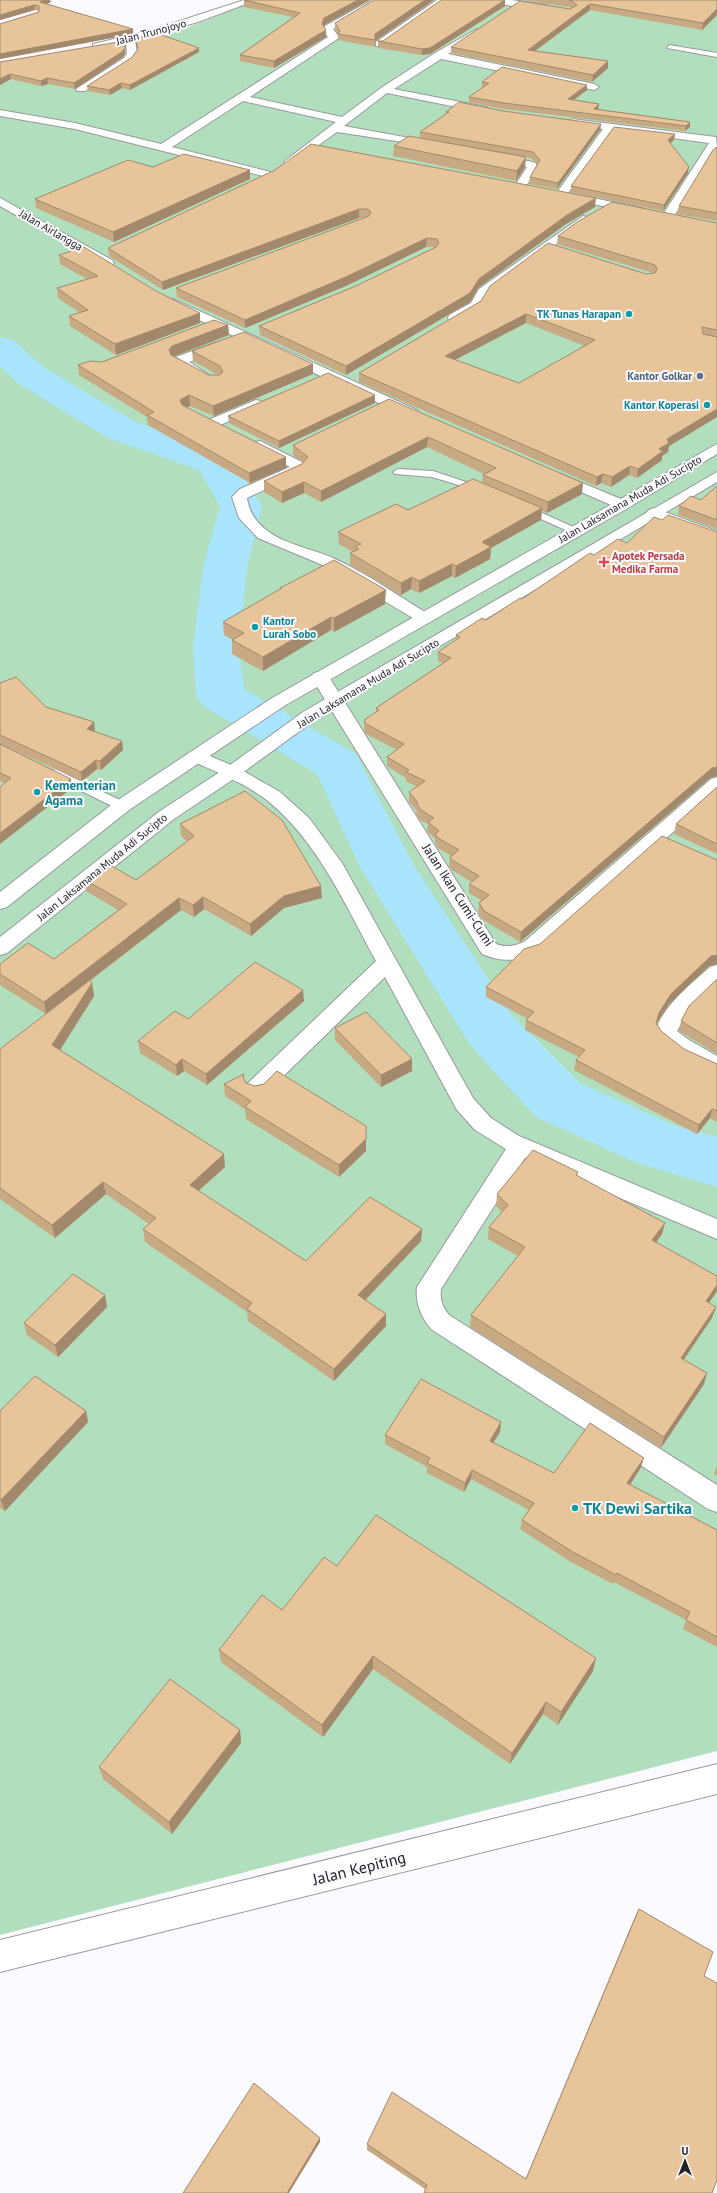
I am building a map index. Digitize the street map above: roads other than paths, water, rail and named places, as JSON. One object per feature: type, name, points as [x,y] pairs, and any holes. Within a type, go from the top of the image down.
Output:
[{"type":"street","name":"Jalan Trunojoyo","points":[[84,48],[130,40],[177,27],[253,0]]},
{"type":"street","points":[[163,148],[333,38],[334,37],[328,31],[328,28],[379,0]]},
{"type":"street","points":[[379,44],[443,0]]},
{"type":"street","points":[[493,0],[555,9]]},
{"type":"street","points":[[504,13],[518,4]]},
{"type":"street","points":[[258,181],[271,175],[386,90],[484,27]]},
{"type":"street","points":[[81,89],[127,60],[132,53],[130,40]]},
{"type":"street","points":[[438,56],[594,87]]},
{"type":"street","points":[[386,90],[496,111]]},
{"type":"street","points":[[241,98],[344,121]]},
{"type":"street","points":[[0,113],[74,126],[271,175]]},
{"type":"street","points":[[558,120],[716,140],[668,216]]},
{"type":"street","points":[[561,195],[610,127]]},
{"type":"street","points":[[335,128],[442,147]]},
{"type":"street","points":[[313,144],[329,148]]},
{"type":"street","points":[[487,155],[525,162],[532,165],[532,169],[516,186],[532,190]]},
{"type":"street","points":[[546,192],[682,219]]},
{"type":"street","name":"Jalan Airlangga","points":[[0,201],[116,268]]},
{"type":"street","points":[[442,326],[476,305],[483,292],[545,246],[587,216],[609,205]]},
{"type":"street","points":[[545,246],[560,250]]},
{"type":"street","points":[[97,256],[111,250]]},
{"type":"street","points":[[176,291],[162,297],[327,375],[425,419]]},
{"type":"street","points":[[200,329],[215,323]]},
{"type":"street","points":[[215,381],[178,361],[259,329]]},
{"type":"street","points":[[313,381],[327,375]]},
{"type":"street","points":[[346,383],[360,375]]},
{"type":"street","points":[[233,432],[207,420],[270,399]]},
{"type":"street","points":[[375,409],[389,403]]},
{"type":"street","points":[[246,439],[286,451],[300,468],[245,492],[239,497],[245,513],[253,526],[263,534],[280,543],[331,563],[424,618]]},
{"type":"street","name":"Jalan Laksamana Muda Adi Sucipto","points":[[0,902],[122,806],[278,702],[622,505],[717,448]]},
{"type":"street","points":[[542,470],[622,505]]},
{"type":"street","name":"Jalan Laksamana Muda Adi Sucipto","points":[[0,948],[167,815],[240,766],[309,716],[717,476]]},
{"type":"street","points":[[654,513],[717,536]]},
{"type":"street","name":"Jalan Ikan Cumi-Cumi","points":[[320,678],[489,948],[507,956],[531,947],[717,783]]},
{"type":"street","points":[[200,754],[240,766],[302,822],[332,863],[386,964],[465,1104],[479,1122],[499,1136],[520,1146],[717,1229]]},
{"type":"street","points":[[658,835],[678,845]]},
{"type":"street","points":[[256,1089],[386,964]]},
{"type":"street","points":[[717,972],[672,1018],[666,1028],[666,1032],[681,1046],[717,1066]]},
{"type":"street","points":[[520,1146],[429,1287],[427,1299],[431,1312],[440,1322],[717,1500]]},
{"type":"street","name":"Jalan Kepiting","points":[[0,1956],[717,1779]]},
{"type":"lane","points":[[669,47],[717,55]]},
{"type":"lane","points":[[398,472],[434,474],[464,482],[490,493]]},
{"type":"lane","points":[[518,506],[575,531]]},
{"type":"lane","points":[[43,768],[122,806]]},
{"type":"waterway","points":[[0,348],[32,376],[122,430],[215,462],[241,506],[225,568],[216,646],[220,696],[338,765],[387,867],[491,1030],[558,1100],[660,1146],[717,1162]]},
{"type":"place","name":"TK Tunas Harapan","points":[[629,314]]},
{"type":"place","name":"Kantor Golkar","points":[[700,376]]},
{"type":"place","name":"Kantor Koperasi","points":[[707,405]]},
{"type":"place","name":"Apotek Persada Medika Farma","points":[[604,562]]},
{"type":"place","name":"Kantor Lurah Sobo","points":[[255,627]]},
{"type":"place","name":"Kementerian Agama","points":[[37,792]]},
{"type":"place","name":"TK Dewi Sartika","points":[[575,1508]]}]
